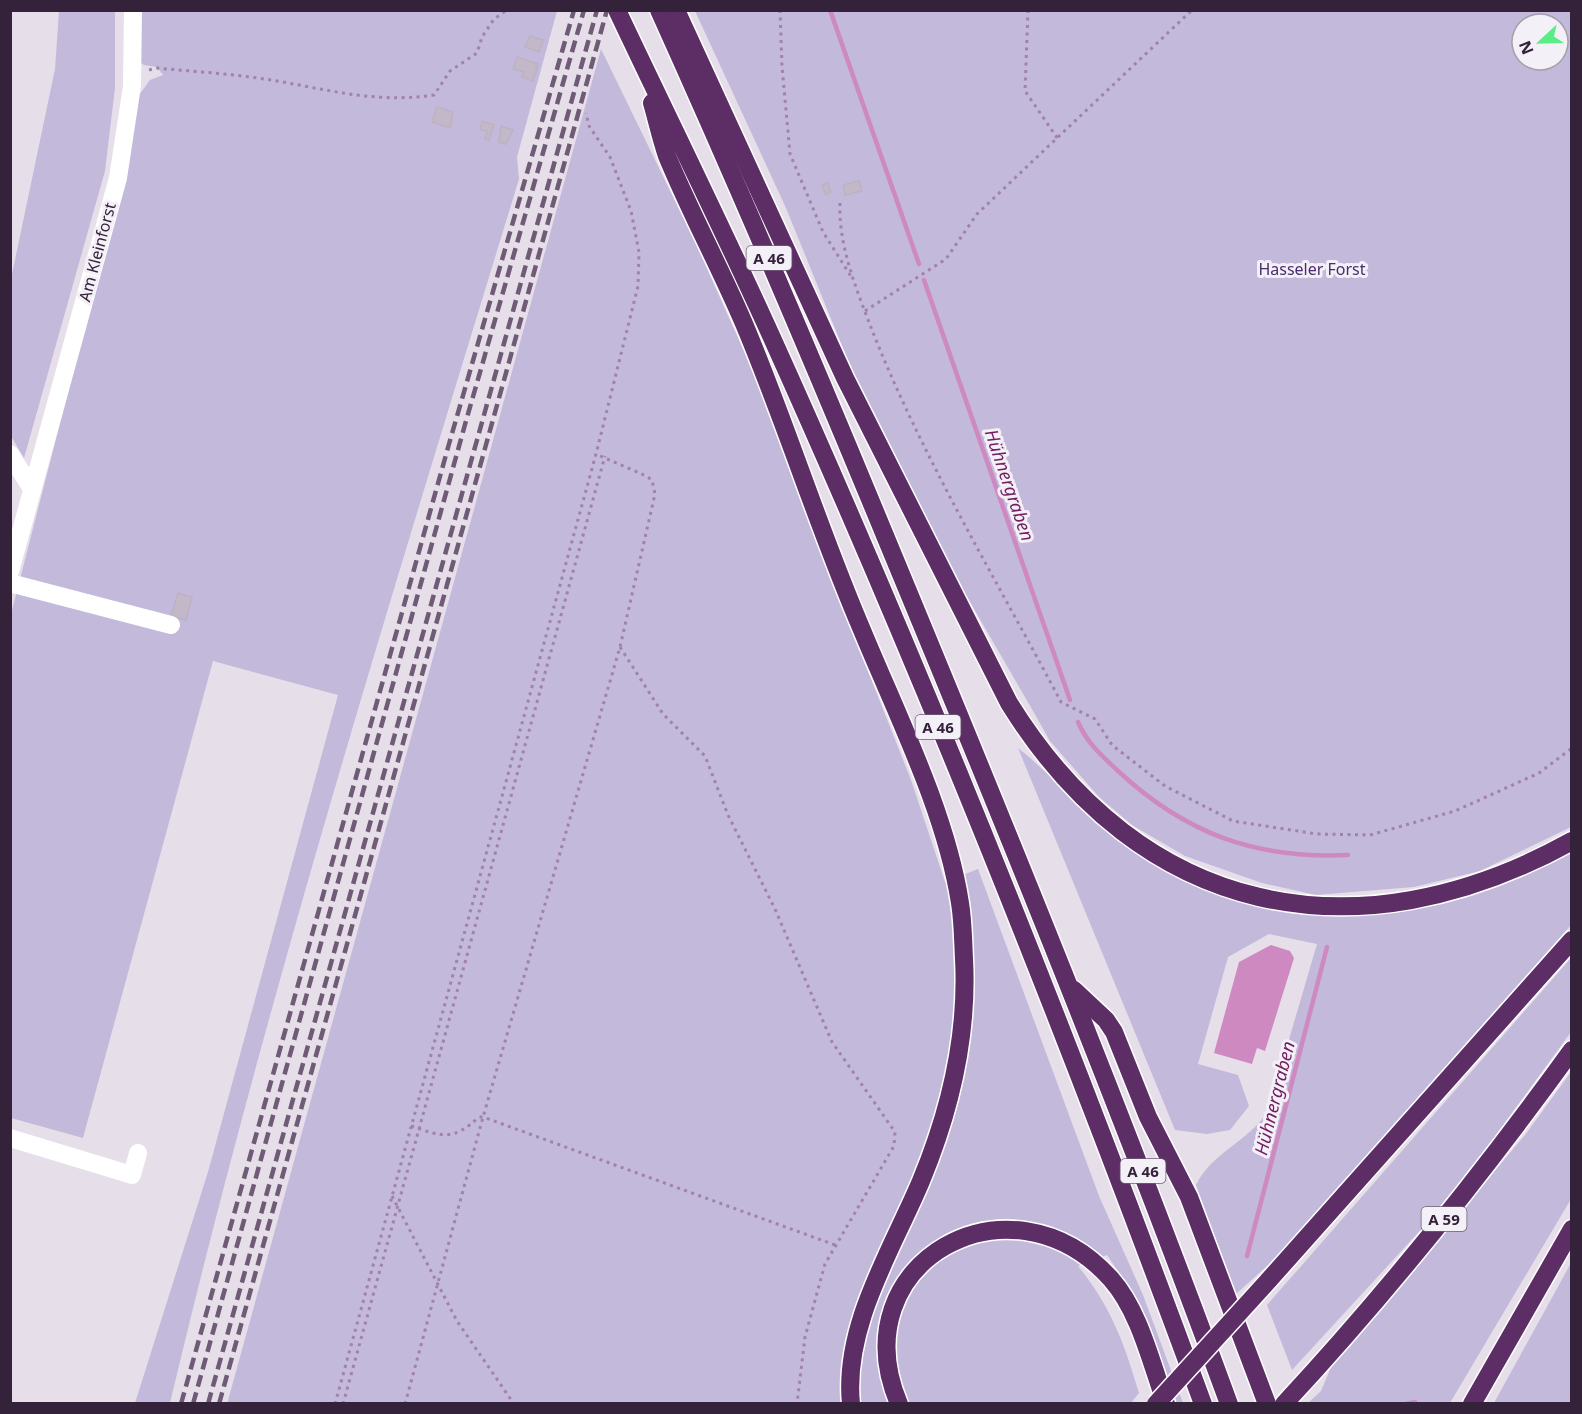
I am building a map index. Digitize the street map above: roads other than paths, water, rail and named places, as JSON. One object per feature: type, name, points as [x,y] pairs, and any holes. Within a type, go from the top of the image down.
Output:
[{"type":"highway","name":"A 46","points":[[659,10],[837,418],[1071,987],[1172,1245],[1229,1404]]},
{"type":"highway","points":[[676,10],[845,378],[1009,704],[1032,740],[1059,774],[1100,815],[1137,844],[1185,873],[1242,894],[1292,903],[1345,907],[1431,896],[1467,886],[1552,852],[1572,841]]},
{"type":"highway","name":"A 46","points":[[620,18],[684,147],[764,320],[876,578],[1069,1050],[1203,1404]]},
{"type":"highway","points":[[642,63],[666,154],[745,327],[834,565],[930,796],[944,836],[960,904],[964,963],[963,1015],[955,1073],[943,1119],[921,1180],[871,1289],[855,1348],[851,1404]]},
{"type":"highway","points":[[1156,1404],[1572,940]]},
{"type":"highway","points":[[1071,987],[1106,1020],[1114,1032],[1148,1117],[1189,1197],[1268,1404]]},
{"type":"highway","name":"A 59","points":[[1284,1404],[1451,1210],[1507,1140],[1572,1050]]},
{"type":"highway","points":[[899,1404],[890,1382],[885,1344],[894,1308],[908,1279],[927,1258],[946,1244],[966,1235],[999,1229],[1031,1231],[1058,1239],[1092,1260],[1112,1280],[1137,1323],[1166,1404]]},
{"type":"highway","points":[[1472,1404],[1572,1229]]},
{"type":"street","name":"Am Kleinforst","points":[[10,571],[118,178],[132,74],[133,10]]},
{"type":"street","points":[[10,454],[32,489]]},
{"type":"street","points":[[10,583],[171,625]]},
{"type":"street","points":[[10,1138],[132,1175],[138,1153]]},
{"type":"waterway","name":"Hühnergraben","points":[[830,10],[919,264]]},
{"type":"waterway","name":"Hühnergraben","points":[[924,280],[1070,700]]},
{"type":"waterway","name":"Hühnergraben","points":[[1078,722],[1090,743],[1118,771],[1144,793],[1196,826],[1252,847],[1314,855],[1348,855]]},
{"type":"waterway","name":"Hühnergraben","points":[[1247,1256],[1327,947]]},
{"type":"waterway","name":"Hühnergraben","points":[[1406,1404],[1415,1402]]},
{"type":"railway","points":[[181,1404],[449,444],[574,10]]},
{"type":"railway","points":[[193,1404],[466,421],[584,10]]},
{"type":"railway","points":[[208,1404],[597,10]]},
{"type":"railway","points":[[219,1404],[607,10]]},
{"type":"park label","name":"Hasseler Forst","points":[[1312,269]]}]
